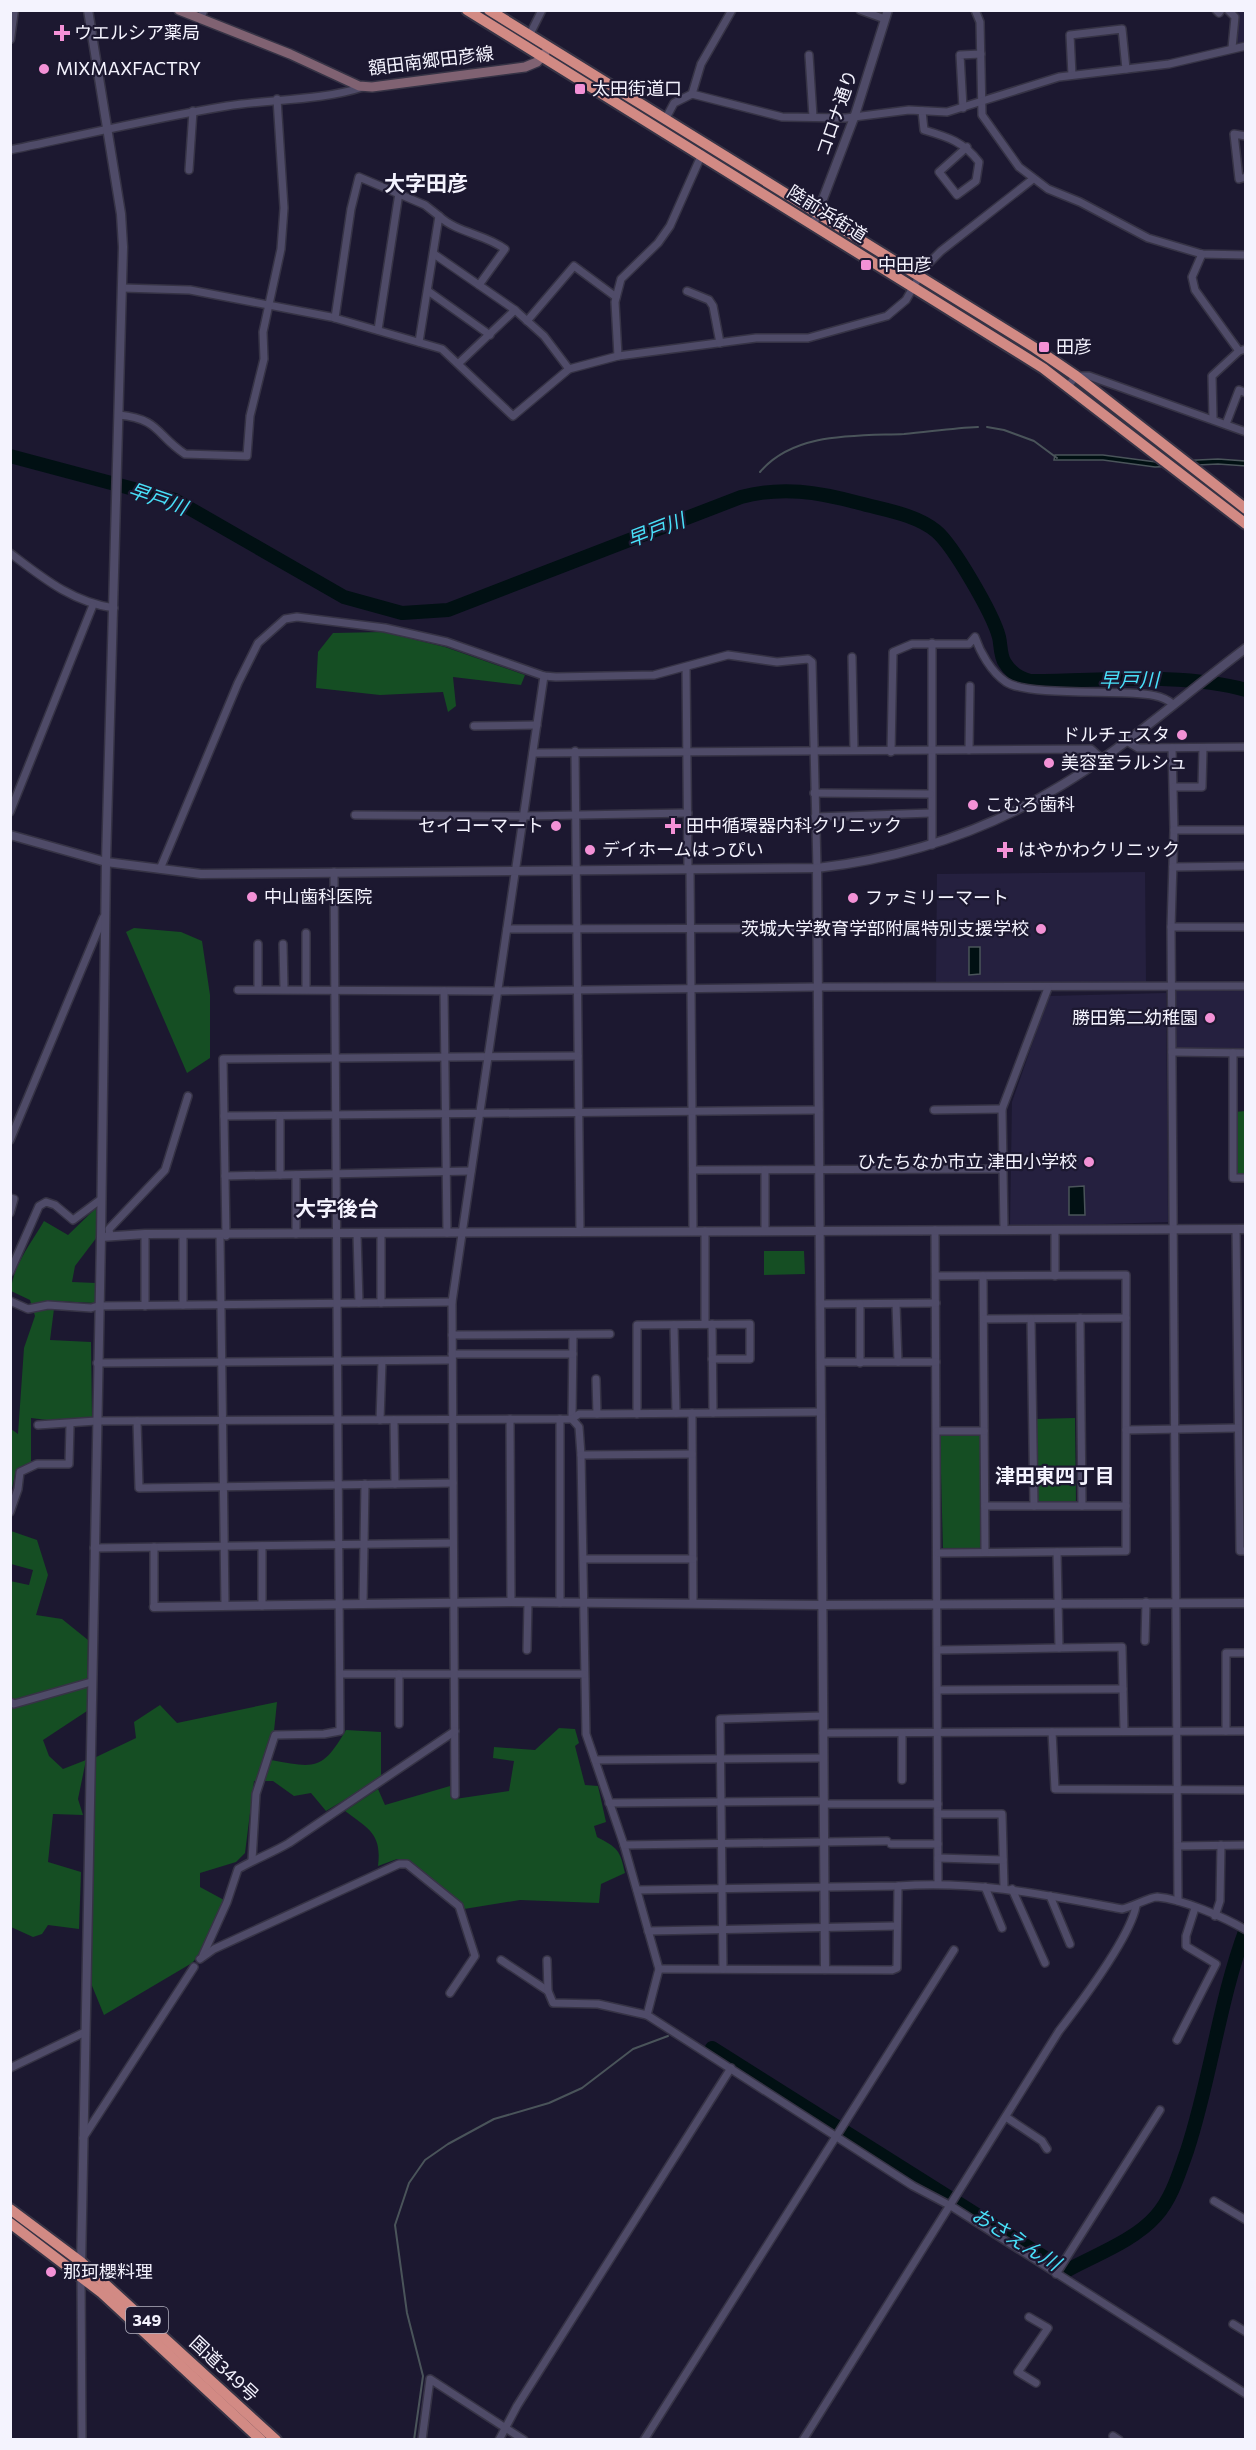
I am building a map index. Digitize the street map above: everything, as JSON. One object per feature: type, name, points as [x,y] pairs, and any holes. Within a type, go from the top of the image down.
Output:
[{"type":"highway","name":"陸前浜街道","points":[[467,10],[813,225],[917,282],[1076,376],[1245,508]]},
{"type":"highway","name":"陸前浜街道","points":[[489,10],[819,214],[1068,386],[1245,524]]},
{"type":"highway","name":"国道349号","points":[[10,2209],[81,2262],[276,2439]]},
{"type":"highway","name":"国道349号","points":[[10,2223],[81,2276],[261,2439]]},
{"type":"main road","name":"額田南郷田彦線","points":[[180,10],[202,15],[365,87],[525,67],[543,58]]},
{"type":"main road","points":[[543,58],[549,48]]},
{"type":"street","points":[[10,39],[14,10]]},
{"type":"street","points":[[88,10],[121,219],[122,288],[106,862],[100,1200],[106,1237]]},
{"type":"street","points":[[525,47],[542,10]]},
{"type":"street","points":[[692,94],[701,64],[732,10]]},
{"type":"street","points":[[860,10],[886,15]]},
{"type":"street","points":[[1216,10],[1219,13],[1221,10]]},
{"type":"street","points":[[1228,10],[1235,17],[1232,48]]},
{"type":"street","points":[[978,11],[982,115],[1012,159],[1048,189],[1080,202],[1148,238],[1202,254],[1245,255]]},
{"type":"street","name":"コロナ通り","points":[[813,225],[855,115],[886,15]]},
{"type":"street","points":[[1072,75],[1070,35],[1122,29],[1126,69]]},
{"type":"street","points":[[666,120],[674,103],[692,94],[782,117],[947,112],[1072,75],[1193,60],[1245,46]]},
{"type":"street","points":[[963,108],[960,55],[981,54]]},
{"type":"street","points":[[809,55],[813,117]]},
{"type":"street","points":[[10,150],[193,111],[349,92],[365,87]]},
{"type":"street","points":[[119,415],[138,417],[151,422],[185,454],[247,456],[250,417],[264,359],[263,332],[281,249],[284,208],[278,99]]},
{"type":"street","points":[[189,170],[193,111]]},
{"type":"street","points":[[922,111],[924,130],[960,141],[967,147],[979,162],[976,181],[957,195],[939,172],[967,147]]},
{"type":"street","points":[[1245,136],[1234,134],[1239,179],[1245,177]]},
{"type":"street","points":[[618,356],[615,323],[616,297],[621,279],[658,243],[670,226],[707,145]]},
{"type":"street","points":[[335,318],[351,209],[359,177],[425,205],[449,225],[493,240],[505,249],[479,285]]},
{"type":"street","points":[[122,288],[190,290],[269,305],[335,318],[442,349],[513,416],[569,369],[618,356],[756,338],[808,338],[877,320],[900,307],[924,268],[941,251],[1034,179]]},
{"type":"street","points":[[378,330],[399,193]]},
{"type":"street","points":[[419,342],[439,216]]},
{"type":"street","points":[[434,254],[515,310],[544,336],[569,369]]},
{"type":"street","points":[[1202,254],[1192,277],[1196,290],[1242,350],[1212,376],[1213,419]]},
{"type":"street","points":[[527,321],[574,266],[616,297]]},
{"type":"street","points":[[428,291],[490,335]]},
{"type":"street","points":[[687,291],[710,300],[720,343]]},
{"type":"street","points":[[459,363],[515,310]]},
{"type":"street","points":[[1068,386],[1076,376],[1089,376],[1245,432]]},
{"type":"street","points":[[1226,424],[1239,390],[1245,393]]},
{"type":"street","points":[[10,553],[60,590],[93,605],[114,608]]},
{"type":"street","points":[[10,812],[93,605]]},
{"type":"street","points":[[160,869],[238,683],[258,643],[285,619],[297,617],[385,627],[447,642],[544,676],[654,675],[728,655],[777,662],[808,659],[812,662],[817,868],[825,1969]]},
{"type":"street","points":[[891,752],[892,652],[912,644],[969,644],[975,637],[981,654],[1006,682],[1026,687],[1149,694],[1167,699],[1173,704]]},
{"type":"street","points":[[932,643],[930,794],[932,845]]},
{"type":"street","points":[[10,835],[106,862],[201,874],[817,868],[901,854],[932,845],[1021,808],[1101,758],[1245,648]]},
{"type":"street","points":[[852,657],[854,750]]},
{"type":"street","points":[[686,667],[693,1231]]},
{"type":"street","points":[[455,1795],[452,1302],[544,676]]},
{"type":"street","points":[[969,750],[970,686]]},
{"type":"street","points":[[474,726],[537,726]]},
{"type":"street","points":[[1125,740],[1138,748],[1245,747]]},
{"type":"street","points":[[1172,748],[1174,787],[1171,987],[1178,1901]]},
{"type":"street","points":[[1174,787],[1202,787],[1203,748]]},
{"type":"street","points":[[533,753],[688,750],[891,752],[1091,749],[1101,758]]},
{"type":"street","points":[[575,751],[580,1232]]},
{"type":"street","points":[[814,793],[930,794]]},
{"type":"street","points":[[355,815],[524,816],[688,813]]},
{"type":"street","points":[[815,817],[931,813]]},
{"type":"street","points":[[1173,830],[1245,830]]},
{"type":"street","points":[[1173,867],[1245,866]]},
{"type":"street","points":[[252,1860],[256,1794],[275,1735],[324,1734],[340,1731],[334,872]]},
{"type":"street","points":[[10,1140],[105,910]]},
{"type":"street","points":[[1171,927],[1245,927]]},
{"type":"street","points":[[507,929],[817,928]]},
{"type":"street","points":[[306,933],[306,989]]},
{"type":"street","points":[[258,944],[258,989]]},
{"type":"street","points":[[283,944],[284,989]]},
{"type":"street","points":[[237,990],[498,991],[818,987],[1245,986]]},
{"type":"street","points":[[1004,1230],[1002,1109],[1048,988]]},
{"type":"street","points":[[444,991],[447,1233]]},
{"type":"street","points":[[1172,1052],[1245,1053]]},
{"type":"street","points":[[1233,1053],[1233,1178],[1245,1178]]},
{"type":"street","points":[[225,1605],[221,1305],[225,1176],[223,1059],[578,1056]]},
{"type":"street","points":[[82,2439],[81,2262],[98,1306],[106,1237],[109,1229],[165,1170],[189,1096]]},
{"type":"street","points":[[934,1110],[1002,1109]]},
{"type":"street","points":[[224,1116],[819,1110]]},
{"type":"street","points":[[280,1117],[280,1175]]},
{"type":"street","points":[[693,1170],[1003,1169]]},
{"type":"street","points":[[765,1170],[765,1231]]},
{"type":"street","points":[[225,1176],[471,1171]]},
{"type":"street","points":[[296,1175],[296,1234]]},
{"type":"street","points":[[10,1198],[14,1199],[10,1213]]},
{"type":"street","points":[[10,1272],[39,1206],[46,1202],[55,1205],[73,1220],[100,1200]]},
{"type":"street","points":[[106,1237],[145,1234],[223,1236],[1241,1229],[1236,1276],[1238,1428],[1242,1506],[1239,1551],[1245,1551]]},
{"type":"street","points":[[935,1230],[939,1690],[938,1883]]},
{"type":"street","points":[[1055,1230],[1055,1276]]},
{"type":"street","points":[[705,1231],[713,1413]]},
{"type":"street","points":[[145,1234],[145,1306]]},
{"type":"street","points":[[357,1234],[359,1304]]},
{"type":"street","points":[[381,1234],[381,1303]]},
{"type":"street","points":[[183,1235],[183,1305]]},
{"type":"street","points":[[936,1276],[1126,1275],[1126,1551],[938,1553]]},
{"type":"street","points":[[983,1276],[985,1552]]},
{"type":"street","points":[[1236,1276],[1245,1276]]},
{"type":"street","points":[[10,1301],[28,1310],[48,1305],[91,1308],[98,1306],[452,1302]]},
{"type":"street","points":[[820,1304],[936,1303]]},
{"type":"street","points":[[896,1304],[898,1362]]},
{"type":"street","points":[[860,1305],[860,1363]]},
{"type":"street","points":[[1080,1318],[1082,1506]]},
{"type":"street","points":[[984,1319],[1126,1318]]},
{"type":"street","points":[[1031,1319],[1034,1506]]},
{"type":"street","points":[[1237,1322],[1245,1322]]},
{"type":"street","points":[[638,1414],[637,1325],[750,1324],[750,1359],[712,1359]]},
{"type":"street","points":[[674,1325],[676,1413]]},
{"type":"street","points":[[452,1335],[610,1334]]},
{"type":"street","points":[[573,1335],[572,1419],[579,1427],[581,1455],[586,1734],[624,1845],[659,1969],[646,2015]]},
{"type":"street","points":[[97,1363],[382,1361],[573,1354]]},
{"type":"street","points":[[380,1420],[382,1361]]},
{"type":"street","points":[[820,1362],[936,1362]]},
{"type":"street","points":[[596,1379],[597,1414]]},
{"type":"street","points":[[692,1413],[693,1602]]},
{"type":"street","points":[[38,1425],[69,1425],[96,1421],[572,1419],[579,1414],[821,1413]]},
{"type":"street","points":[[510,1419],[511,1602]]},
{"type":"street","points":[[560,1419],[560,1603]]},
{"type":"street","points":[[394,1420],[395,1484]]},
{"type":"street","points":[[137,1421],[139,1488],[453,1483]]},
{"type":"street","points":[[10,1512],[18,1489],[20,1472],[37,1464],[69,1464],[69,1425]]},
{"type":"street","points":[[1126,1430],[1238,1428]]},
{"type":"street","points":[[937,1431],[984,1431]]},
{"type":"street","points":[[581,1455],[692,1454]]},
{"type":"street","points":[[363,1604],[365,1484]]},
{"type":"street","points":[[985,1506],[1126,1506]]},
{"type":"street","points":[[94,1548],[453,1543]]},
{"type":"street","points":[[262,1546],[262,1606]]},
{"type":"street","points":[[154,1547],[154,1607],[511,1602],[822,1605],[1245,1603]]},
{"type":"street","points":[[1057,1552],[1059,1648]]},
{"type":"street","points":[[584,1559],[693,1559]]},
{"type":"street","points":[[527,1650],[528,1602]]},
{"type":"street","points":[[1145,1641],[1146,1602]]},
{"type":"street","points":[[938,1650],[1122,1647],[1124,1731]]},
{"type":"street","points":[[1226,1731],[1226,1653],[1245,1653]]},
{"type":"street","points":[[340,1674],[584,1674]]},
{"type":"street","points":[[399,1674],[399,1724]]},
{"type":"street","points":[[10,1702],[14,1704],[91,1682]]},
{"type":"street","points":[[939,1690],[1123,1689]]},
{"type":"street","points":[[723,1969],[720,1719],[823,1716]]},
{"type":"street","points":[[450,1993],[475,1956],[459,1906],[406,1864],[399,1864],[214,1949],[200,1959],[209,1945],[238,1869],[252,1860],[266,1858],[455,1731]]},
{"type":"street","points":[[823,1734],[1245,1731]]},
{"type":"street","points":[[1052,1732],[1055,1790],[1245,1790]]},
{"type":"street","points":[[902,1733],[902,1780]]},
{"type":"street","points":[[595,1760],[824,1758]]},
{"type":"street","points":[[609,1803],[938,1804]]},
{"type":"street","points":[[938,1814],[1002,1814],[1003,1860],[1008,1889],[1045,1964]]},
{"type":"street","points":[[624,1845],[824,1841],[938,1845]]},
{"type":"street","points":[[1215,1916],[1220,1901],[1221,1845]]},
{"type":"street","points":[[1178,1846],[1245,1845]]},
{"type":"street","points":[[938,1858],[1003,1860]]},
{"type":"street","points":[[637,1890],[898,1886],[938,1883],[1008,1889],[1122,1908],[1136,1906],[1154,1897],[1178,1901],[1243,1928]]},
{"type":"street","points":[[659,1969],[892,1970],[897,1968],[898,1886]]},
{"type":"street","points":[[985,1887],[1002,1928]]},
{"type":"street","points":[[1050,1896],[1070,1944]]},
{"type":"street","points":[[803,2439],[1059,2031],[1083,2000],[1134,1915],[1136,1906]]},
{"type":"street","points":[[1177,2040],[1216,1965],[1186,1946],[1186,1936],[1195,1908]]},
{"type":"street","points":[[648,1932],[897,1926]]},
{"type":"street","points":[[644,2439],[954,1950]]},
{"type":"street","points":[[501,1960],[548,1991]]},
{"type":"street","points":[[547,1960],[548,1991],[552,2003],[598,2004],[646,2015],[1245,2394]]},
{"type":"street","points":[[83,2138],[194,1967]]},
{"type":"street","points":[[10,2068],[85,2032]]},
{"type":"street","points":[[499,2439],[731,2068]]},
{"type":"street","points":[[1056,2274],[1160,2110]]},
{"type":"street","points":[[1006,2117],[1042,2141],[1047,2149]]},
{"type":"street","points":[[1214,2201],[1245,2220]]},
{"type":"street","points":[[1029,2317],[1048,2328],[1018,2372],[1035,2383]]},
{"type":"street","points":[[1233,2324],[1245,2332]]},
{"type":"street","points":[[422,2439],[430,2379],[524,2439]]},
{"type":"shaded area","points":[[1231,11],[1245,11],[1245,43],[1234,44]]},
{"type":"shaded area","points":[[1055,455],[1103,455],[1156,462],[1218,459],[1245,461],[1246,466],[1218,464],[1155,467],[1103,460],[1054,460]]},
{"type":"shaded area","name":"茨城大学教育学部附属特別支援学校","points":[[1145,872],[1146,983],[936,985],[937,874]]},
{"type":"shaded area","points":[[969,947],[980,947],[980,974],[969,975]]},
{"type":"shaded area","name":"勝田第二幼稚園","points":[[1245,988],[1245,1048],[1174,1049],[1174,989]]},
{"type":"shaded area","name":"ひたちなか市立 津田小学校","points":[[1166,993],[1168,1222],[1010,1227],[1012,1102],[1049,996]]},
{"type":"shaded area","points":[[1084,1186],[1085,1215],[1069,1215],[1069,1187]]},
{"type":"green space","points":[[383,632],[445,647],[525,675],[521,685],[453,677],[456,706],[448,712],[443,692],[380,695],[316,688],[318,652],[333,633]]},
{"type":"green space","points":[[134,928],[181,932],[202,941],[210,995],[210,1058],[187,1073],[126,932]]},
{"type":"green space","points":[[1245,1111],[1245,1175],[1236,1175],[1235,1112]]},
{"type":"green space","points":[[96,1208],[97,1237],[75,1266],[72,1282],[96,1283],[95,1303],[55,1301],[50,1340],[91,1342],[92,1419],[64,1422],[31,1418],[31,1463],[16,1470],[11,1493],[11,1429],[18,1434],[24,1348],[35,1316],[30,1300],[11,1291],[12,1282],[23,1255],[44,1221],[68,1235]]},
{"type":"green space","points":[[764,1251],[804,1251],[805,1274],[764,1275]]},
{"type":"green space","points":[[1075,1418],[1076,1503],[1036,1504],[1035,1419]]},
{"type":"green space","points":[[980,1434],[981,1551],[943,1550],[940,1435]]},
{"type":"green space","points":[[11,1531],[37,1540],[48,1575],[36,1615],[62,1619],[88,1640],[87,1711],[43,1740],[49,1756],[63,1769],[86,1760],[78,1799],[83,1815],[53,1814],[48,1862],[81,1872],[79,1929],[48,1925],[42,1934],[33,1937],[11,1927],[10,1581],[29,1585],[33,1570],[11,1564]]},
{"type":"green space","points":[[277,1702],[271,1760],[308,1765],[316,1763],[330,1753],[346,1730],[381,1732],[381,1778],[326,1811],[311,1793],[294,1796],[273,1781],[254,1781],[245,1853],[236,1862],[200,1873],[200,1887],[224,1900],[199,1955],[192,1963],[104,2015],[88,1976],[92,1759],[136,1738],[134,1722],[160,1705],[177,1723]]},
{"type":"green space","points":[[559,1728],[575,1729],[579,1743],[575,1746],[585,1785],[598,1786],[606,1822],[594,1826],[597,1837],[617,1850],[625,1873],[601,1884],[599,1903],[520,1900],[464,1909],[408,1860],[397,1859],[378,1866],[379,1855],[376,1839],[367,1828],[345,1811],[378,1789],[385,1805],[450,1786],[450,1795],[455,1799],[509,1791],[514,1761],[493,1758],[494,1747],[535,1750]]},
{"type":"waterway","points":[[760,472],[790,449],[826,439],[978,427]]},
{"type":"waterway","points":[[987,427],[1004,430],[1034,441],[1057,458]]},
{"type":"waterway","name":"早戸川","points":[[10,456],[175,500],[344,597],[402,613],[448,610],[741,497],[786,491],[829,496],[889,510],[919,520],[936,531],[952,550],[981,597],[995,626],[1005,663],[1022,678],[1030,681],[1168,679],[1222,684],[1246,690]]},
{"type":"waterway","name":"おさえん川","points":[[712,2048],[1066,2271],[1137,2233],[1162,2209],[1171,2193],[1187,2151],[1203,2096],[1229,1984],[1246,1929]]},
{"type":"waterway","points":[[414,2440],[423,2376],[407,2313],[395,2225],[409,2183],[425,2160],[448,2144],[494,2119],[549,2103],[582,2088],[633,2049],[668,2036]]},
{"type":"place","name":"ウエルシア薬局","points":[[62,33]]},
{"type":"place","name":"MIXMAXFACTRY","points":[[44,69]]},
{"type":"place","name":"太田街道口","points":[[580,89]]},
{"type":"place","name":"中田彦","points":[[866,265]]},
{"type":"place","name":"田彦","points":[[1044,347]]},
{"type":"place","name":"ドルチェスタ","points":[[1182,735]]},
{"type":"place","name":"美容室ラルシュ","points":[[1049,763]]},
{"type":"place","name":"こむろ歯科","points":[[973,805]]},
{"type":"place","name":"セイコーマート","points":[[556,826]]},
{"type":"place","name":"田中循環器内科クリニック","points":[[673,826]]},
{"type":"place","name":"デイホームはっぴい","points":[[590,850]]},
{"type":"place","name":"はやかわクリニック","points":[[1005,850]]},
{"type":"place","name":"中山歯科医院","points":[[252,897]]},
{"type":"place","name":"ファミリーマート","points":[[853,898]]},
{"type":"place","name":"茨城大学教育学部附属特別支援学校","points":[[1041,929]]},
{"type":"place","name":"勝田第二幼稚園","points":[[1210,1018]]},
{"type":"place","name":"ひたちなか市立 津田小学校","points":[[1089,1162]]},
{"type":"place","name":"那珂櫻料理","points":[[51,2272]]},
{"type":"district","name":"大字田彦","points":[[426,184]]},
{"type":"district","name":"大字後台","points":[[337,1209]]},
{"type":"district","name":"津田東四丁目","points":[[1055,1476]]}]
